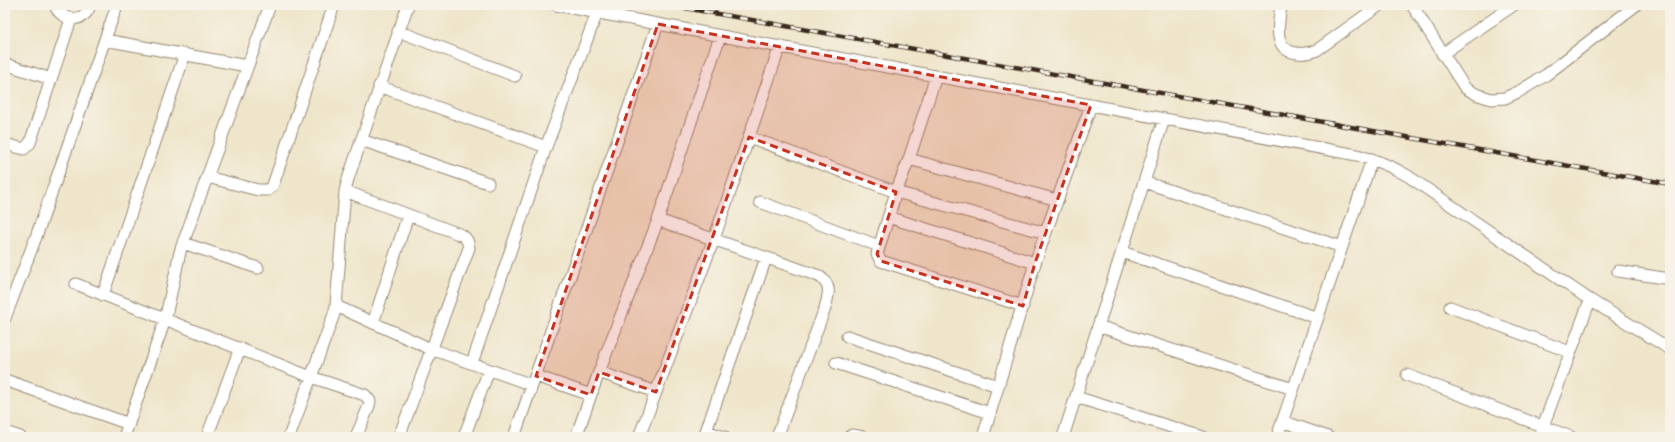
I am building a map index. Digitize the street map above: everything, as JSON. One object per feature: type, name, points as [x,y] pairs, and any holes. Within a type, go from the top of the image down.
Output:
[{"type":"street","points":[[55,5],[61,15],[71,19],[82,17],[87,12],[90,5]]},
{"type":"street","points":[[5,318],[36,237],[116,5]]},
{"type":"street","points":[[124,437],[166,320],[183,243],[270,5]]},
{"type":"street","points":[[207,177],[258,190],[268,190],[273,185],[334,5]]},
{"type":"street","points":[[289,437],[336,306],[345,191],[379,86],[408,5]]},
{"type":"street","points":[[556,5],[780,46],[1372,159],[1390,165],[1408,176],[1590,300],[1670,349]]},
{"type":"street","points":[[1281,5],[1278,36],[1281,44],[1289,51],[1300,55],[1308,54],[1316,50],[1380,5]]},
{"type":"street","points":[[1412,5],[1465,88],[1476,94],[1491,99],[1505,98],[1546,76],[1623,9],[1636,5]]},
{"type":"street","points":[[1442,54],[1514,5]]},
{"type":"street","points":[[472,363],[546,147],[597,13]]},
{"type":"street","points":[[5,144],[24,149],[28,147],[71,19]]},
{"type":"street","points":[[514,437],[658,24]]},
{"type":"street","points":[[398,31],[515,76]]},
{"type":"street","points":[[576,437],[599,372],[658,220],[720,36]]},
{"type":"street","points":[[105,40],[247,66]]},
{"type":"street","points":[[639,437],[714,239],[780,46]]},
{"type":"street","points":[[103,295],[185,54]]},
{"type":"street","points":[[5,64],[51,79]]},
{"type":"street","points":[[936,76],[909,159],[896,192],[877,254],[880,260],[1023,306]]},
{"type":"street","points":[[379,86],[546,147]]},
{"type":"street","points":[[983,437],[1035,263],[1091,105]]},
{"type":"street","points":[[1063,437],[1164,119]]},
{"type":"street","points":[[749,137],[896,192],[1046,232]]},
{"type":"street","points":[[361,140],[488,183]]},
{"type":"street","points":[[909,159],[1057,200]]},
{"type":"street","points":[[1277,437],[1372,159]]},
{"type":"street","points":[[1144,182],[1342,247]]},
{"type":"street","points":[[345,191],[459,234],[468,242],[469,248],[399,437]]},
{"type":"street","points":[[760,202],[879,246]]},
{"type":"street","points":[[373,323],[408,215]]},
{"type":"street","points":[[888,217],[1035,263]]},
{"type":"street","points":[[658,220],[818,276],[826,282],[829,291],[825,308],[777,437]]},
{"type":"street","points":[[183,243],[258,268]]},
{"type":"street","points":[[1122,252],[1318,318]]},
{"type":"street","points":[[724,437],[705,434],[766,258]]},
{"type":"street","points":[[1618,271],[1670,279]]},
{"type":"street","points":[[76,284],[368,397],[370,401],[369,406],[356,437]]},
{"type":"street","points":[[1541,432],[1590,300]]},
{"type":"street","points":[[336,306],[431,349],[489,370],[534,380],[591,396]]},
{"type":"street","points":[[1450,307],[1570,352]]},
{"type":"street","points":[[1098,326],[1293,389]]},
{"type":"street","points":[[847,336],[998,386]]},
{"type":"street","points":[[207,437],[240,348]]},
{"type":"street","points":[[836,363],[990,413]]},
{"type":"street","points":[[464,437],[489,370]]},
{"type":"street","points":[[599,372],[656,392]]},
{"type":"street","points":[[1407,375],[1541,432],[1570,437]]},
{"type":"street","points":[[5,380],[129,424]]},
{"type":"street","points":[[1076,397],[1203,437]]},
{"type":"street","points":[[1282,421],[1328,437]]},
{"type":"street","points":[[5,432],[20,437]]},
{"type":"street","points":[[849,437],[863,437]]},
{"type":"highlighted area","points":[[658,24],[1091,105],[1035,263],[1023,306],[881,261],[877,254],[896,192],[749,137],[656,392],[599,372],[591,395],[536,376]]},
{"type":"railway","points":[[668,5],[1670,184]]}]
